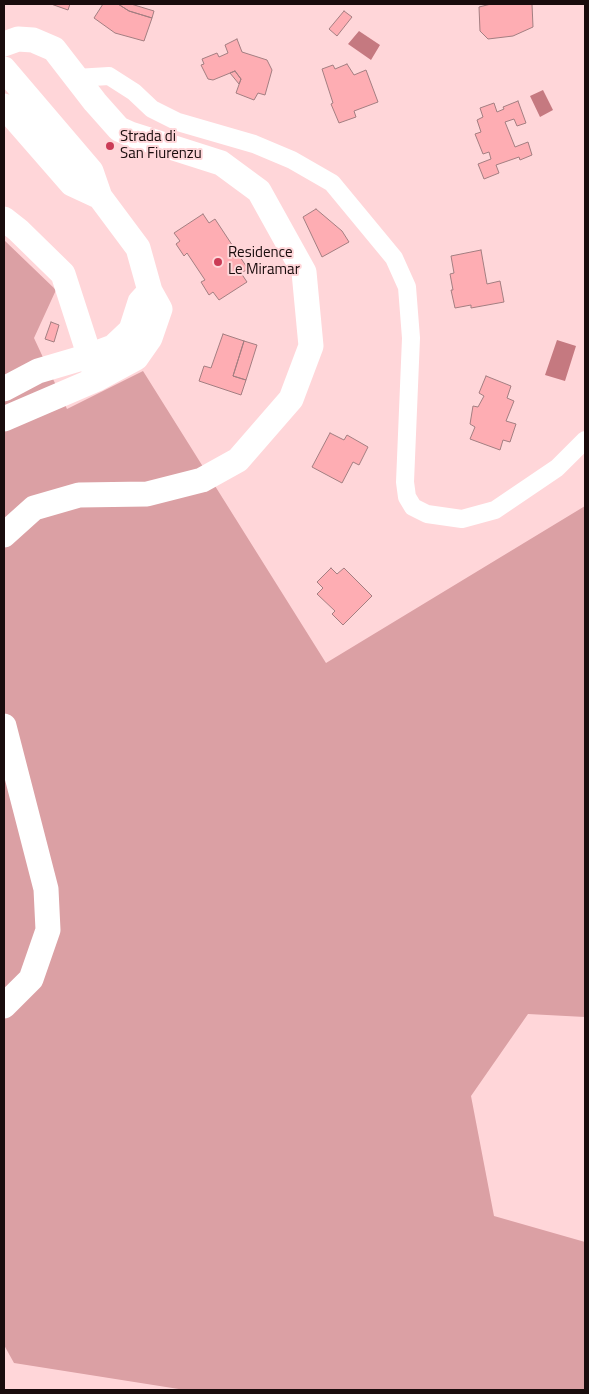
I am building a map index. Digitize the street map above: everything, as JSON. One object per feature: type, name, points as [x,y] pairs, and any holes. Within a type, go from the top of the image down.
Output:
[{"type":"street","points":[[4,44],[18,38],[34,40],[54,49],[95,102],[119,129],[221,163],[259,191],[304,272],[311,346],[291,399],[238,460],[202,480],[147,494],[78,495],[34,508],[4,535]]},
{"type":"street","points":[[4,69],[91,171],[100,197],[138,248],[150,291],[140,302],[131,330],[93,368],[4,419]]},
{"type":"street","points":[[76,78],[109,76],[134,92],[152,108],[178,122],[254,144],[292,160],[332,183],[394,258],[408,287],[411,338],[405,482],[407,497],[414,507],[427,514],[462,519],[495,510],[557,468],[585,440]]},
{"type":"street","points":[[4,106],[72,184],[100,197]]},
{"type":"street","points":[[4,219],[64,274],[93,368]]},
{"type":"street","points":[[4,389],[38,371],[93,368]]},
{"type":"street","points":[[4,726],[46,889],[48,930],[31,979],[4,1006]]},
{"type":"shaded area","points":[[359,31],[380,45],[371,60],[348,44]]},
{"type":"shaded area","points":[[543,90],[553,110],[540,117],[530,96]]},
{"type":"shaded area","points":[[4,240],[56,290],[34,338],[67,409],[143,371],[326,663],[585,506],[585,1017],[528,1014],[471,1096],[494,1216],[585,1242],[585,1390],[185,1390],[14,1363],[4,1345]]},
{"type":"shaded area","points":[[557,340],[576,346],[565,381],[545,375]]},
{"type":"building","points":[[51,4],[70,4],[68,10]]},
{"type":"building","points":[[103,4],[118,4],[129,11],[152,18],[144,41],[115,33],[94,18]]},
{"type":"building","points":[[118,4],[131,4],[154,11],[152,18],[129,11]]},
{"type":"building","points":[[491,4],[532,4],[533,27],[513,36],[488,39],[480,31],[479,7]]},
{"type":"building","points":[[344,11],[352,17],[337,36],[329,29]]},
{"type":"building","points":[[237,39],[242,52],[267,60],[272,70],[265,95],[258,93],[254,100],[236,93],[241,79],[235,71],[213,80],[208,79],[201,65],[204,64],[202,59],[217,53],[219,57],[228,53],[225,45]]},
{"type":"building","points":[[347,64],[354,75],[366,70],[378,102],[354,111],[356,117],[339,123],[331,104],[333,103],[322,69],[333,65],[335,69]]},
{"type":"building","points":[[235,71],[241,79],[239,84],[230,73]]},
{"type":"building","points":[[518,101],[526,123],[517,126],[514,119],[505,122],[515,147],[528,142],[532,155],[520,160],[519,157],[496,165],[499,173],[484,179],[478,164],[491,159],[489,152],[483,154],[475,134],[481,132],[477,120],[483,117],[480,108],[494,103],[497,112],[504,109],[503,107]]},
{"type":"building","points":[[316,209],[342,231],[349,242],[322,257],[303,217]]},
{"type":"building","name":"Residence Le Miramar","points":[[203,214],[209,223],[215,219],[248,269],[241,273],[247,282],[219,300],[213,292],[209,295],[201,282],[205,280],[187,253],[184,256],[176,244],[180,241],[174,233]]},
{"type":"building","points":[[481,250],[487,284],[500,281],[504,302],[471,308],[471,305],[455,308],[451,290],[453,290],[450,274],[454,273],[451,256]]},
{"type":"building","points":[[51,322],[59,325],[54,342],[45,339]]},
{"type":"building","points":[[223,334],[244,341],[233,376],[246,380],[241,395],[199,381],[204,366],[211,368]]},
{"type":"building","points":[[244,341],[257,345],[246,380],[233,376]]},
{"type":"building","points":[[486,376],[511,386],[507,398],[514,401],[506,421],[516,424],[510,442],[503,440],[500,450],[470,439],[475,427],[470,424],[473,406],[478,407],[484,396],[479,393]]},
{"type":"building","points":[[330,433],[344,440],[347,435],[368,447],[359,465],[353,462],[342,483],[312,467]]},
{"type":"building","points":[[331,568],[337,574],[344,568],[372,596],[343,625],[332,614],[335,611],[317,594],[323,588],[317,582]]},
{"type":"place","name":"Strada di San Fiurenzu","points":[[110,146]]},
{"type":"place","name":"Residence Le Miramar","points":[[218,262]]}]
